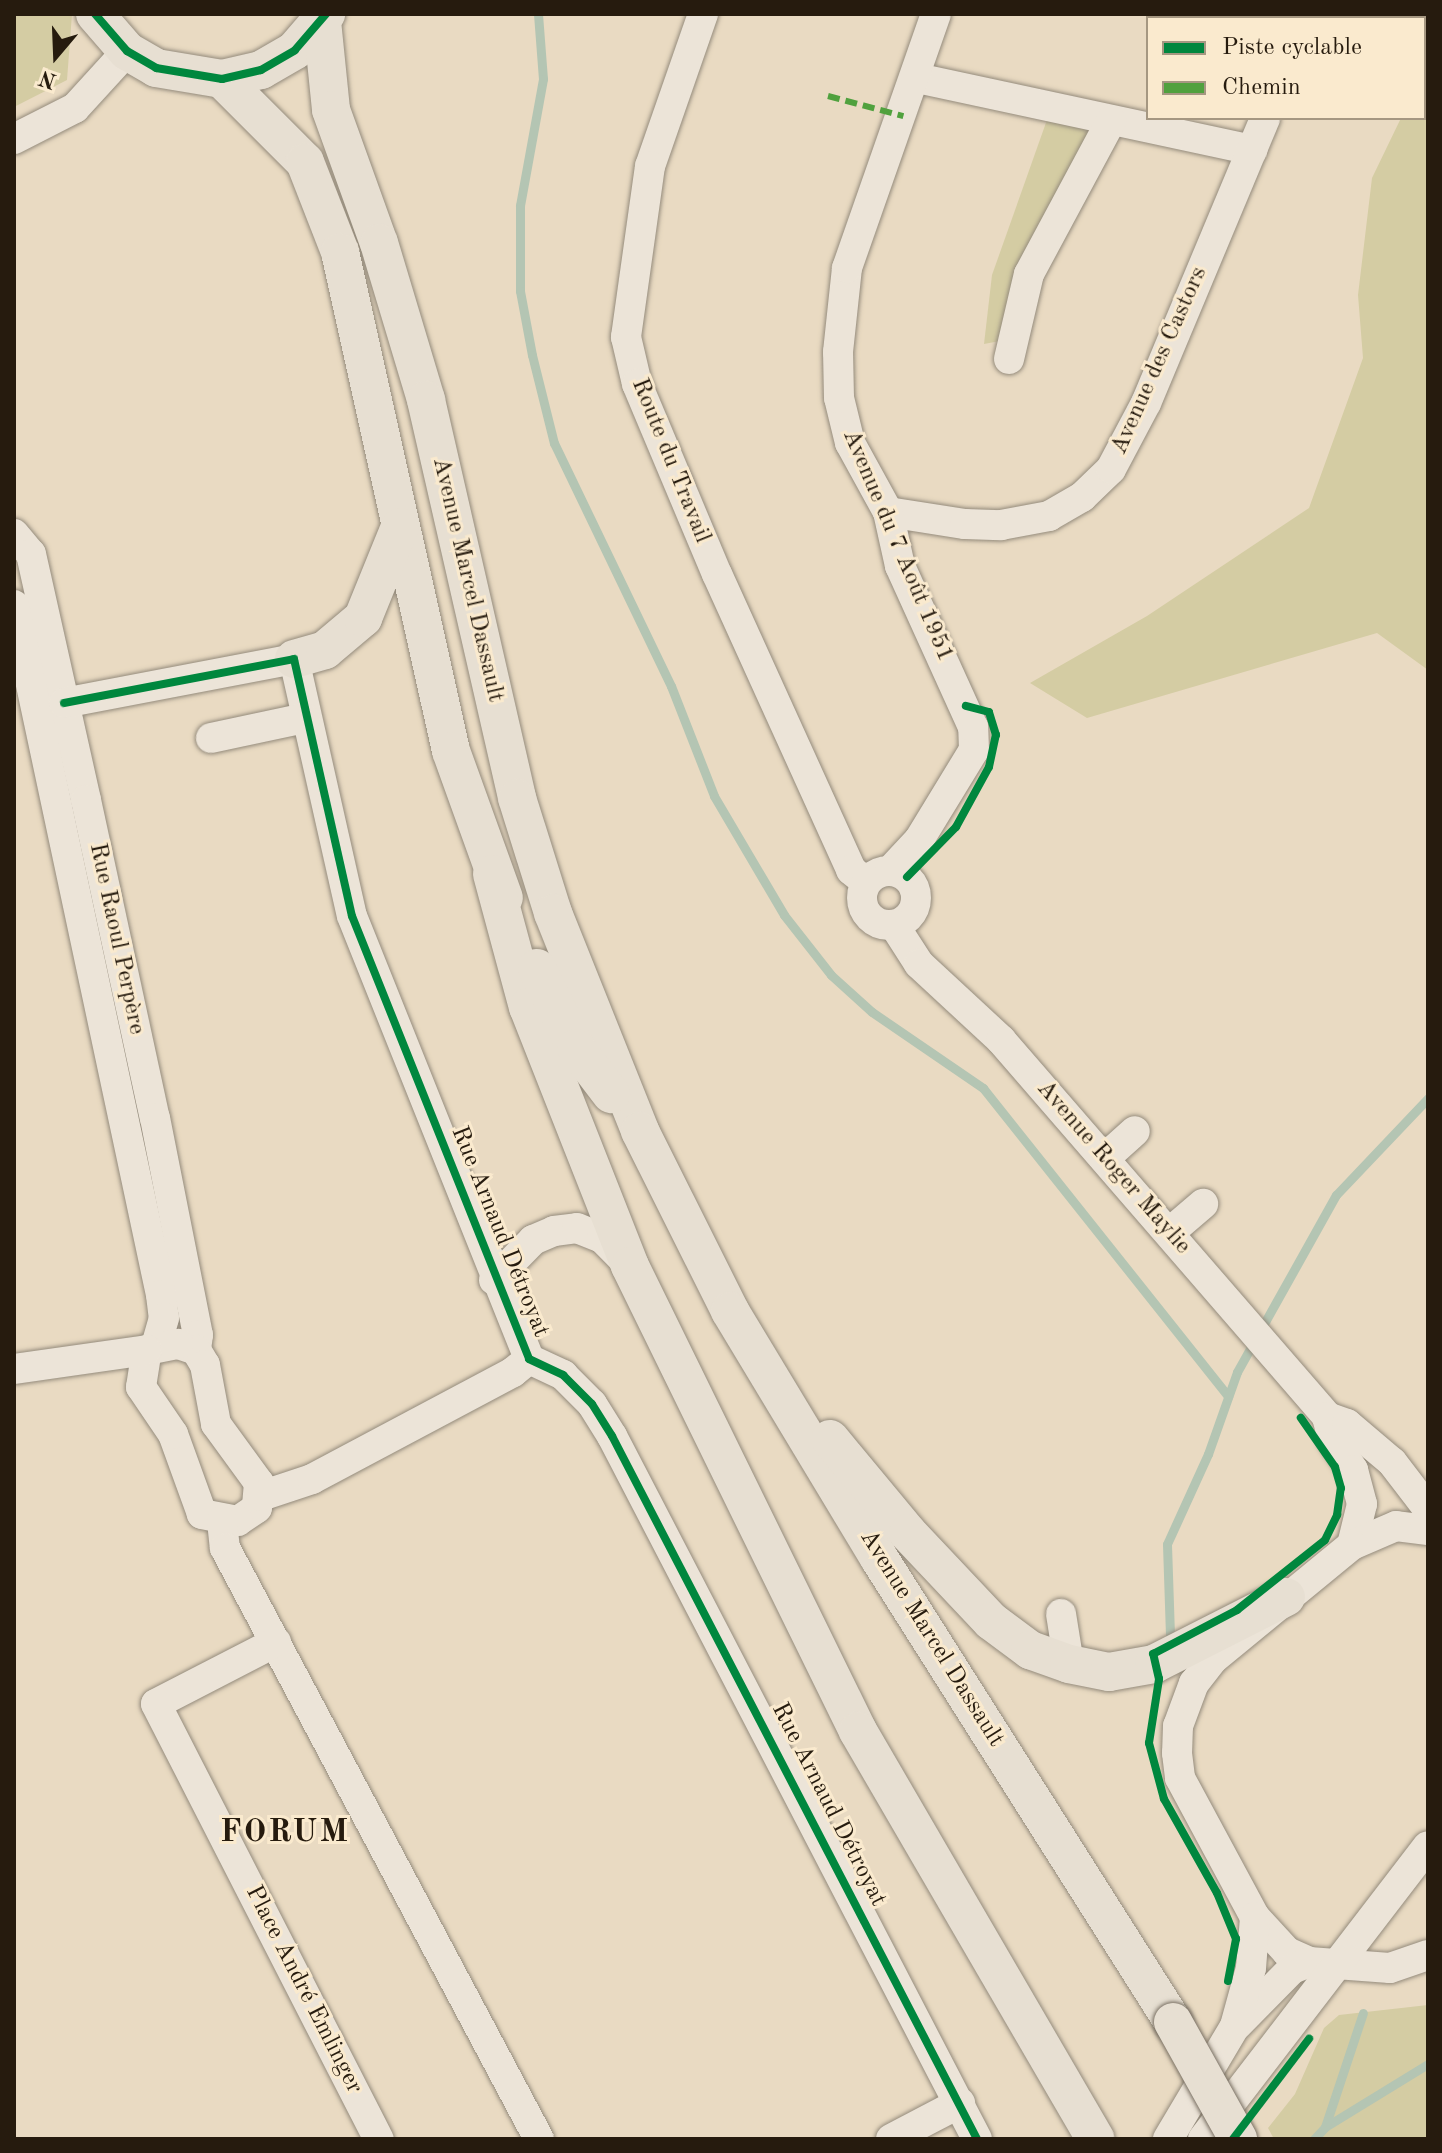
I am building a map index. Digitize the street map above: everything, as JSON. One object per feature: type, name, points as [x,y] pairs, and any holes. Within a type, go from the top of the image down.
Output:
[{"type":"main road","points":[[95,14],[127,51],[156,68],[222,79],[261,70],[284,57],[324,18]]},
{"type":"main road","name":"Avenue Marcel Dassault","points":[[324,18],[331,110],[379,243],[426,400],[517,798],[553,913],[640,1131],[730,1311],[887,1570],[1173,2022],[1238,2139]]},
{"type":"main road","name":"Avenue Marcel Dassault","points":[[222,79],[305,162],[340,252],[451,751],[492,874],[576,1048],[640,1131]]},
{"type":"main road","points":[[294,659],[325,650],[363,618],[400,527]]},
{"type":"main road","points":[[492,874],[528,1007],[630,1266],[858,1731],[1095,2139]]},
{"type":"main road","points":[[730,1311],[889,1511],[961,1591],[1030,1650],[1069,1664],[1109,1672],[1154,1664],[1286,1597]]},
{"type":"street","name":"Route du Travail","points":[[703,14],[650,166],[626,337],[637,384],[717,574],[851,870],[878,876]]},
{"type":"street","name":"Avenue du 7 Août 1951","points":[[878,876],[919,840],[974,750],[966,706],[900,566],[888,512],[850,443],[839,398],[838,352],[847,268],[917,78],[936,14]]},
{"type":"street","points":[[14,139],[75,108],[127,51]]},
{"type":"street","points":[[917,78],[1252,150]]},
{"type":"street","name":"Avenue des Castors","points":[[888,512],[965,524],[1001,525],[1049,516],[1082,497],[1111,469],[1146,403],[1264,120]]},
{"type":"street","points":[[1009,359],[1029,274],[1111,121]]},
{"type":"street","name":"Rue Raoul Perpère","points":[[14,536],[31,554],[155,1118],[198,1335],[196,1350],[205,1365],[216,1424],[253,1470],[261,1496]]},
{"type":"street","name":"Rue Raoul Perpère","points":[[14,605],[161,1295],[164,1318],[141,1387],[173,1434],[202,1514],[222,1521]]},
{"type":"street","points":[[64,703],[294,659]]},
{"type":"street","name":"Rue Arnaud Détroyat","points":[[294,659],[352,916],[494,1280],[529,1359],[563,1375],[592,1404],[612,1436],[977,2139]]},
{"type":"street","points":[[211,738],[305,718]]},
{"type":"street","points":[[878,876],[907,877],[916,901],[909,917],[894,925],[868,917],[861,900],[878,876]]},
{"type":"street","name":"Avenue Roger Maylie","points":[[894,925],[919,964],[1001,1040],[1327,1417],[1333,1440],[1353,1470],[1362,1504],[1352,1545]]},
{"type":"street","points":[[1105,1158],[1135,1131]]},
{"type":"street","points":[[1169,1233],[1203,1204]]},
{"type":"street","points":[[494,1280],[533,1240],[577,1228],[602,1238],[630,1266]]},
{"type":"street","points":[[14,1369],[178,1344],[196,1350]]},
{"type":"street","name":"Rue Arnaud Détroyat","points":[[261,1496],[312,1479],[513,1372],[529,1359]]},
{"type":"street","name":"Avenue Roger Maylie","points":[[1327,1417],[1347,1424],[1381,1452],[1428,1509]]},
{"type":"street","points":[[261,1496],[250,1515],[222,1521],[225,1548],[539,2139]]},
{"type":"street","points":[[1428,1530],[1396,1526],[1352,1545],[1213,1659],[1194,1683],[1178,1726],[1180,1778],[1255,1917],[1278,1944],[1309,1962],[1361,1966],[1428,1978]]},
{"type":"street","points":[[1061,1614],[1069,1664]]},
{"type":"street","name":"Place André Emlinger","points":[[276,1642],[156,1704],[379,2139]]},
{"type":"street","points":[[1203,2139],[1361,1966],[1371,1917],[1428,1846]]},
{"type":"street","points":[[1235,2026],[1251,1968],[1255,1917]]},
{"type":"street","points":[[1361,1966],[1428,1955]]},
{"type":"street","points":[[1168,2139],[1235,2026],[1292,1969],[1309,1962]]},
{"type":"street","points":[[891,2139],[960,2103]]},
{"type":"shaded area","points":[[14,14],[72,14],[67,80],[14,107]]},
{"type":"shaded area","points":[[1428,61],[1428,670],[1377,633],[1087,718],[1030,683],[1147,616],[1309,508],[1363,358],[1358,295],[1372,178],[1400,120],[1426,120]]},
{"type":"shaded area","points":[[1048,117],[1089,125],[1091,138],[1005,340],[984,344],[992,275]]},
{"type":"shaded area","points":[[1428,2005],[1428,2139],[1274,2139],[1268,2128],[1295,2094],[1324,2028],[1339,2015]]},
{"type":"waterway","points":[[538,14],[543,79],[520,206],[520,291],[532,355],[554,443],[671,686],[714,796],[784,915],[831,975],[872,1012],[983,1088],[1228,1396]]},
{"type":"waterway","points":[[1170,1635],[1167,1544],[1208,1454],[1237,1372],[1336,1195],[1428,1098]]},
{"type":"waterway","points":[[1314,2139],[1325,2127],[1363,2013]]},
{"type":"waterway","points":[[1325,2127],[1428,2064]]},
{"type":"marked path","points":[[828,96],[903,116]]},
{"type":"cycle path","points":[[95,14],[127,51],[156,68],[222,79],[261,70],[295,50],[326,14]]},
{"type":"cycle path","points":[[64,703],[294,659],[352,916],[529,1359],[563,1375],[592,1404],[612,1436],[977,2139]]},
{"type":"cycle path","points":[[907,877],[956,827],[989,767],[996,735],[989,712],[966,706]]},
{"type":"cycle path","points":[[1228,1981],[1236,1939],[1217,1893],[1164,1799],[1149,1743],[1159,1679],[1153,1654],[1237,1610],[1325,1540],[1337,1515],[1341,1488],[1335,1467],[1301,1418]]},
{"type":"cycle path","points":[[1233,2139],[1309,2039]]},
{"type":"district","name":"FORUM","points":[[285,1833]]}]
